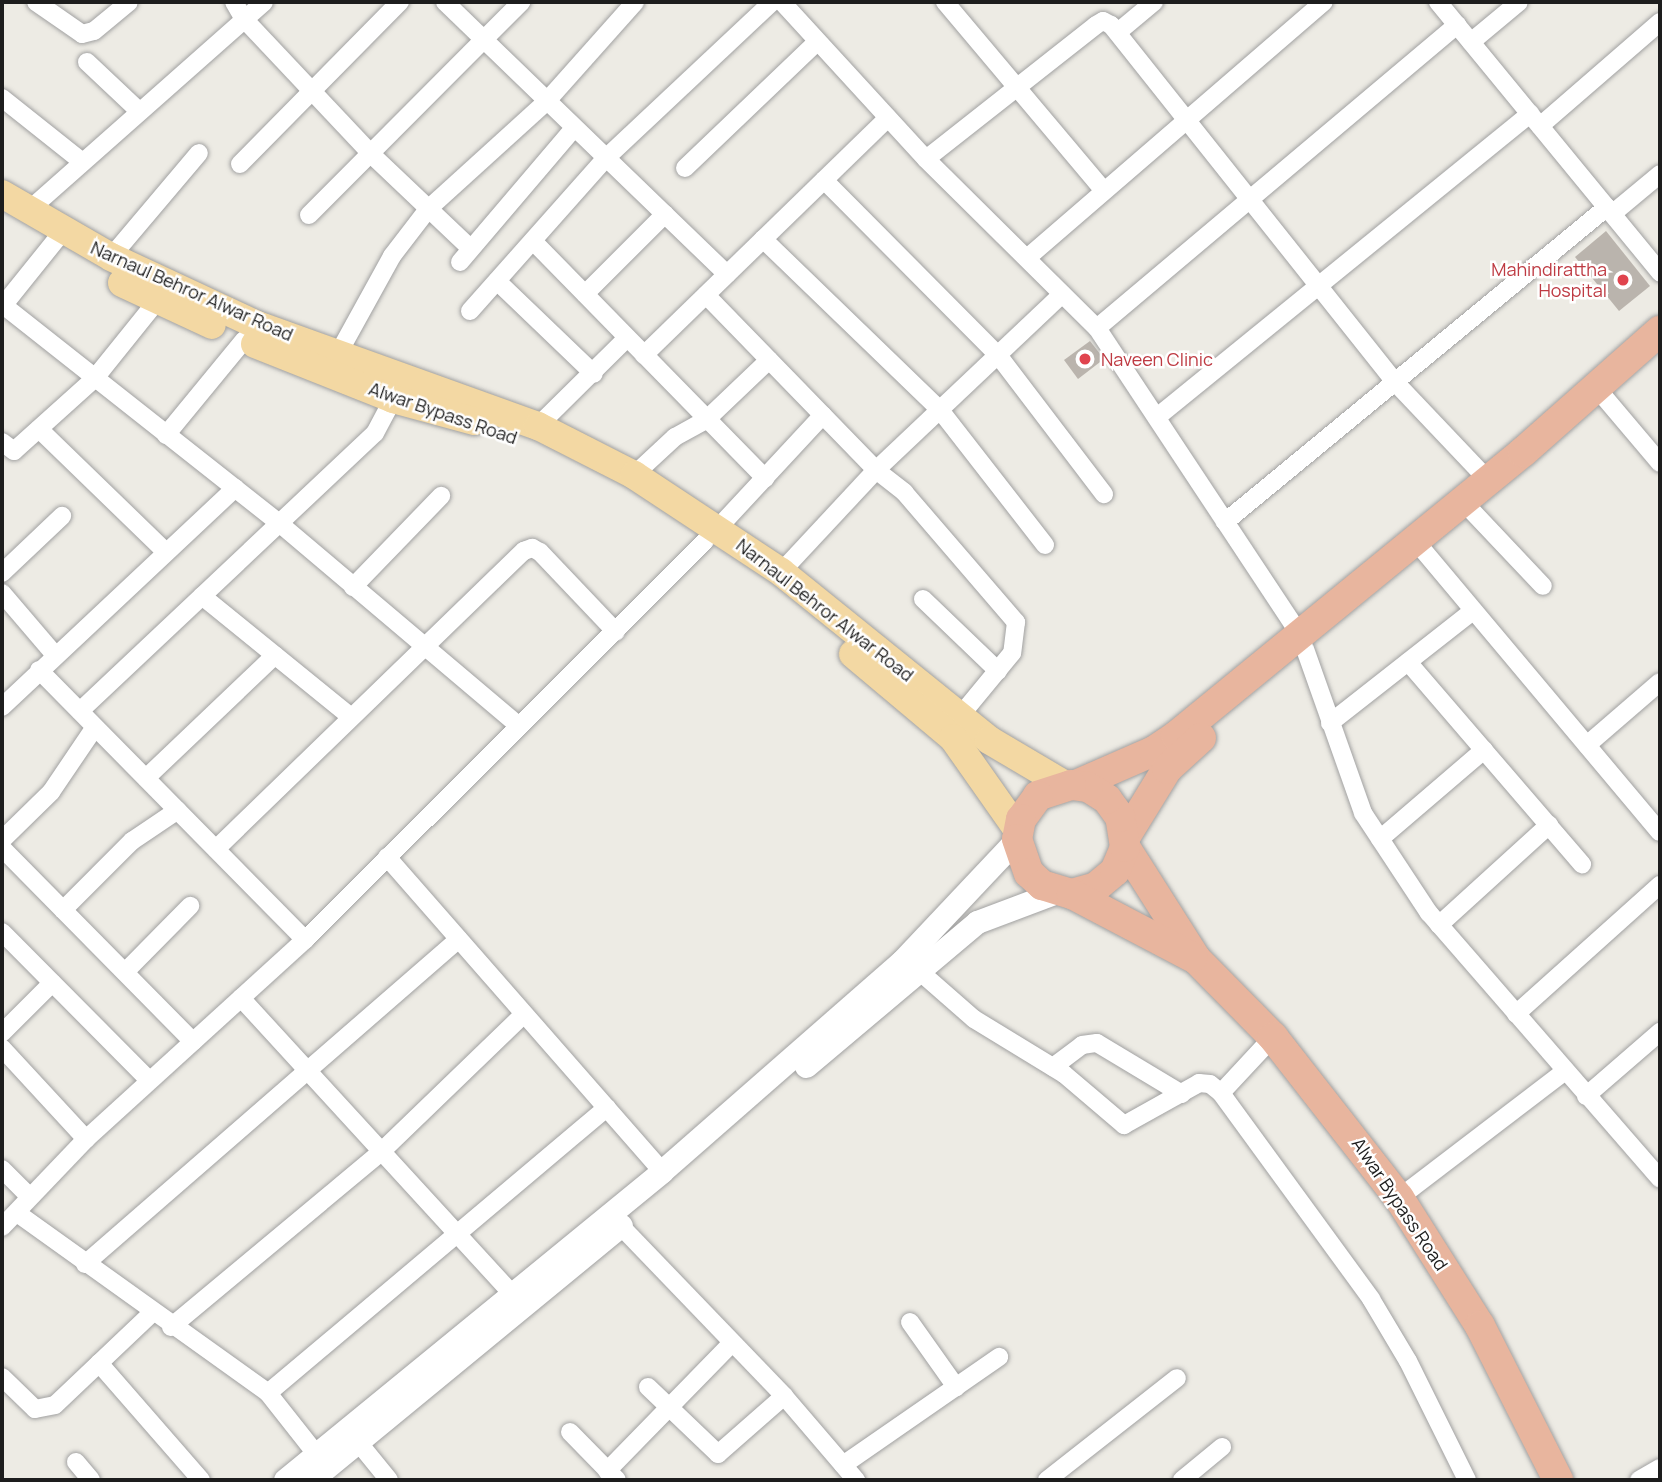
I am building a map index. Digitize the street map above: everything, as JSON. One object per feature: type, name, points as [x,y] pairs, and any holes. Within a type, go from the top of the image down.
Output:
[{"type":"highway","points":[[1066,892],[1096,887],[1115,870],[1124,843],[1167,769],[1302,641],[1660,331]]},
{"type":"highway","points":[[1196,959],[1066,892],[1042,886],[1029,873],[1017,834],[1031,802],[1154,751],[1423,550],[1660,351]]},
{"type":"highway","points":[[1071,785],[1107,799],[1121,817],[1124,843],[1196,959]]},
{"type":"highway","name":"Alwar Bypass Road","points":[[1196,959],[1273,1037],[1399,1198],[1480,1326],[1558,1480]]},
{"type":"main road","name":"Narnaul Behror Alwar Road","points":[[2,194],[15,214],[57,238],[111,257],[257,325],[538,426],[634,475],[712,535],[781,572],[956,727]]},
{"type":"main road","name":"Alwar Bypass Road","points":[[57,238],[157,301],[244,340],[393,399],[463,417],[516,437],[712,535],[797,607],[956,727]]},
{"type":"main road","points":[[956,727],[1071,785]]},
{"type":"main road","points":[[956,727],[1017,834]]},
{"type":"street","points":[[36,2],[82,34],[94,31],[129,2]]},
{"type":"street","points":[[234,2],[244,19],[371,154],[428,209],[465,255],[574,128]]},
{"type":"street","points":[[15,214],[264,2]]},
{"type":"street","points":[[240,164],[400,2]]},
{"type":"street","points":[[444,2],[727,274]]},
{"type":"street","points":[[309,215],[521,2]]},
{"type":"street","points":[[338,354],[391,256],[428,209],[546,102],[635,2]]},
{"type":"street","points":[[470,311],[606,158],[772,2]]},
{"type":"street","points":[[782,2],[926,159],[1097,328],[1302,641],[1363,813],[1380,839],[1440,925],[1660,1179]]},
{"type":"street","points":[[945,2],[1104,191]]},
{"type":"street","points":[[1118,32],[1154,2]]},
{"type":"street","points":[[1027,258],[1186,118],[1324,2]]},
{"type":"street","points":[[1437,2],[1660,272]]},
{"type":"street","points":[[1471,42],[1519,2]]},
{"type":"street","points":[[926,159],[1103,21],[1118,32],[1395,382],[1488,480]]},
{"type":"street","points":[[1157,417],[1660,22]]},
{"type":"street","points":[[1097,328],[1457,25]]},
{"type":"street","points":[[685,168],[817,42]]},
{"type":"street","points":[[87,62],[138,110]]},
{"type":"street","points":[[2,98],[80,160]]},
{"type":"street","points":[[643,355],[888,118]]},
{"type":"street","points":[[111,257],[199,153]]},
{"type":"street","points":[[1225,522],[1609,210],[1660,174]]},
{"type":"street","points":[[824,180],[998,355],[1104,494]]},
{"type":"street","points":[[584,294],[664,214]]},
{"type":"street","points":[[57,238],[2,306],[279,523],[423,648],[518,725]]},
{"type":"street","points":[[763,239],[940,410],[1045,545]]},
{"type":"street","points":[[533,241],[765,478]]},
{"type":"street","points":[[497,281],[594,374]]},
{"type":"street","points":[[781,572],[876,470],[1062,294]]},
{"type":"street","points":[[706,295],[876,470],[904,492],[1016,622],[1012,653],[956,727]]},
{"type":"street","points":[[2,442],[14,451],[39,429],[95,378],[157,301]]},
{"type":"street","points":[[538,426],[594,374],[627,338]]},
{"type":"street","points":[[166,435],[244,340]]},
{"type":"street","points":[[634,475],[675,438],[706,420],[769,360]]},
{"type":"street","points":[[1605,398],[1660,463]]},
{"type":"street","points":[[80,712],[375,433],[393,399]]},
{"type":"street","points":[[2,1227],[86,1139],[305,940],[518,725],[616,632],[712,535],[823,415]]},
{"type":"street","points":[[39,429],[166,552]]},
{"type":"street","points":[[2,707],[55,654],[234,488]]},
{"type":"street","points":[[353,587],[441,496]]},
{"type":"street","points":[[1472,511],[1543,586]]},
{"type":"street","points":[[2,573],[62,516]]},
{"type":"street","points":[[216,849],[423,648],[532,548],[616,632]]},
{"type":"street","points":[[1423,550],[1660,832]]},
{"type":"street","points":[[2,593],[55,654]]},
{"type":"street","points":[[202,596],[351,717]]},
{"type":"street","points":[[923,599],[998,671]]},
{"type":"street","points":[[1331,723],[1474,611]]},
{"type":"street","points":[[146,778],[275,655]]},
{"type":"street","points":[[1408,662],[1582,864]]},
{"type":"street","points":[[39,670],[305,940]]},
{"type":"street","points":[[1587,745],[1660,682]]},
{"type":"street","points":[[2,840],[51,792],[95,727]]},
{"type":"street","points":[[1380,839],[1484,750]]},
{"type":"street","points":[[63,910],[132,841],[178,810]]},
{"type":"street","points":[[1440,925],[1549,825]]},
{"type":"street","points":[[615,1220],[662,1171],[902,961],[1017,834]]},
{"type":"street","points":[[2,848],[193,1042]]},
{"type":"street","points":[[387,857],[662,1171]]},
{"type":"street","points":[[1516,1014],[1660,885]]},
{"type":"street","points":[[318,1467],[977,922],[1066,892]]},
{"type":"street","points":[[125,972],[190,906]]},
{"type":"street","points":[[2,932],[149,1080]]},
{"type":"street","points":[[85,1264],[459,939]]},
{"type":"street","points":[[918,970],[974,1019],[1053,1067],[1124,1125],[1199,1083],[1210,1084],[1221,1093],[1371,1299],[1408,1361],[1467,1480]]},
{"type":"street","points":[[2,1033],[52,983]]},
{"type":"street","points":[[241,998],[518,1300]]},
{"type":"street","points":[[171,1326],[382,1151],[524,1014]]},
{"type":"street","points":[[1586,1096],[1660,1032]]},
{"type":"street","points":[[1221,1093],[1273,1037]]},
{"type":"street","points":[[1053,1067],[1082,1045],[1097,1043],[1182,1094]]},
{"type":"street","points":[[2,1048],[86,1139]]},
{"type":"street","points":[[1399,1198],[1565,1071]]},
{"type":"street","points":[[268,1393],[607,1108]]},
{"type":"street","points":[[2,1169],[29,1196]]},
{"type":"street","points":[[17,1213],[152,1314],[268,1393],[318,1467]]},
{"type":"street","points":[[615,1220],[784,1396],[856,1480]]},
{"type":"street","points":[[285,1480],[318,1467],[358,1442],[518,1300]]},
{"type":"street","points":[[2,1377],[28,1404],[45,1409],[55,1405],[152,1314]]},
{"type":"street","points":[[910,1322],[956,1387]]},
{"type":"street","points":[[570,1432],[612,1476],[670,1408],[732,1343]]},
{"type":"street","points":[[843,1465],[999,1357]]},
{"type":"street","points":[[99,1363],[201,1480]]},
{"type":"street","points":[[1047,1480],[1177,1378]]},
{"type":"street","points":[[648,1387],[719,1454],[784,1396]]},
{"type":"street","points":[[358,1442],[389,1480]]},
{"type":"street","points":[[1182,1480],[1222,1447]]},
{"type":"street","points":[[76,1462],[91,1480]]},
{"type":"street","points":[[1639,1480],[1660,1468]]},
{"type":"building","points":[[1606,231],[1650,286],[1619,311],[1575,257]]},
{"type":"building","points":[[1090,341],[1104,359],[1078,379],[1064,360]]},
{"type":"place","name":"Mahindirattha Hospital","points":[[1623,280]]},
{"type":"place","name":"Naveen Clinic","points":[[1085,359]]}]
